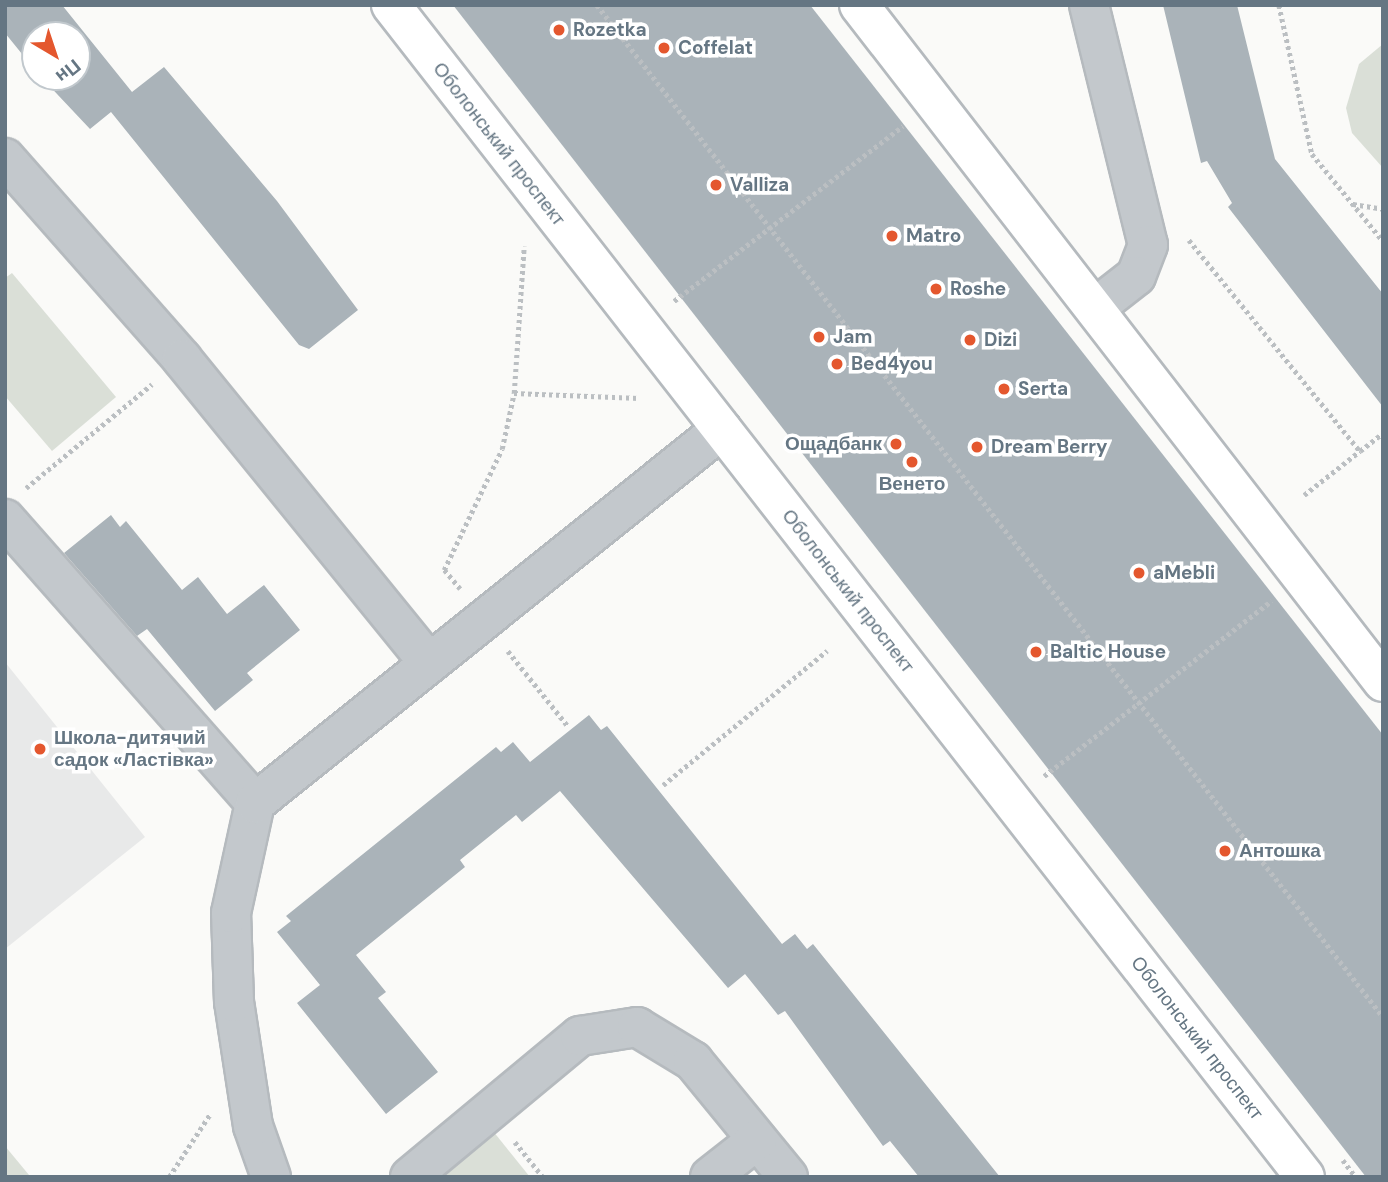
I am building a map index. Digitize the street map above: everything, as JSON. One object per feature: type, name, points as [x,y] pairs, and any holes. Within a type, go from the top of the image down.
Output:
[{"type":"main road","name":"Оболонський проспект","points":[[391,5],[1305,1177]]},
{"type":"main road","points":[[859,5],[1383,682]]},
{"type":"lane","points":[[1089,5],[1148,245],[1136,276],[1094,308]]},
{"type":"lane","points":[[5,158],[182,359],[429,663]]},
{"type":"lane","points":[[271,1177],[243,1068],[231,913],[255,803],[722,429]]},
{"type":"lane","points":[[10,507],[255,803]]},
{"type":"lane","points":[[410,1177],[580,1036],[637,1027],[693,1061],[788,1177]]},
{"type":"lane","points":[[710,1177],[757,1140]]},
{"type":"path","points":[[597,5],[1383,1017]]},
{"type":"path","points":[[1279,5],[1312,154],[1383,241]]},
{"type":"path","points":[[674,301],[904,125]]},
{"type":"path","points":[[1353,204],[1383,209]]},
{"type":"path","points":[[1185,235],[1360,451]]},
{"type":"path","points":[[524,246],[514,393],[486,494],[444,570],[567,725]]},
{"type":"path","points":[[10,507],[182,359]]},
{"type":"path","points":[[514,393],[639,398]]},
{"type":"path","points":[[1304,495],[1383,433]]},
{"type":"path","points":[[1044,776],[1275,598]]},
{"type":"path","points":[[663,785],[827,651]]},
{"type":"path","points":[[170,1177],[243,1068]]},
{"type":"shaded area","points":[[1383,44],[1383,168],[1352,133],[1346,108],[1359,64]]},
{"type":"shaded area","points":[[12,273],[116,397],[52,451],[5,396],[5,278]]},
{"type":"shaded area","name":"Школа-дитячий садок «Ластівка»","points":[[5,662],[145,837],[5,949]]},
{"type":"shaded area","points":[[493,1131],[530,1177],[436,1177]]},
{"type":"shaded area","points":[[5,1146],[29,1175],[5,1177]]},
{"type":"building","points":[[5,5],[62,5],[75,21],[21,21],[21,53],[5,33]]},
{"type":"building","name":"Dream Berry","points":[[453,5],[810,5],[1383,735],[1383,1177],[1366,1177]]},
{"type":"building","points":[[1163,5],[1237,5],[1275,159],[1383,294],[1383,407],[1228,207],[1232,203],[1207,161],[1201,163]]},
{"type":"building","points":[[91,41],[132,92],[164,67],[277,201],[358,310],[309,349],[299,345],[111,112],[90,129],[54,91],[91,91]]},
{"type":"building","points":[[111,515],[120,527],[126,521],[182,590],[198,577],[227,614],[264,585],[300,630],[247,673],[253,680],[215,711],[147,629],[137,636],[64,553]]},
{"type":"building","points":[[589,715],[601,730],[607,726],[782,944],[795,934],[807,949],[813,944],[1000,1177],[919,1177],[890,1141],[883,1146],[785,1011],[778,1015],[745,974],[728,988],[560,791],[522,822],[516,815],[460,860],[465,867],[356,955],[386,992],[378,998],[438,1072],[386,1114],[297,1003],[320,985],[277,932],[291,921],[286,916],[496,747],[501,752],[513,742],[530,762]]},
{"type":"place","name":"Rozetka","points":[[559,30]]},
{"type":"place","name":"Coffelat","points":[[664,48]]},
{"type":"place","name":"Valliza","points":[[716,185]]},
{"type":"place","name":"Matro","points":[[892,236]]},
{"type":"place","name":"Roshe","points":[[936,289]]},
{"type":"place","name":"Jam","points":[[819,337]]},
{"type":"place","name":"Dizi","points":[[970,340]]},
{"type":"place","name":"Bed4you","points":[[837,364]]},
{"type":"place","name":"Serta","points":[[1004,389]]},
{"type":"place","name":"Ощадбанк","points":[[896,444]]},
{"type":"place","name":"Dream Berry","points":[[977,447]]},
{"type":"place","name":"Венето","points":[[912,462]]},
{"type":"place","name":"aMebli","points":[[1139,573]]},
{"type":"place","name":"Baltic House","points":[[1036,652]]},
{"type":"place","name":"Школа-дитячий садок «Ластівка»","points":[[40,749]]},
{"type":"place","name":"Антошка","points":[[1225,851]]}]
